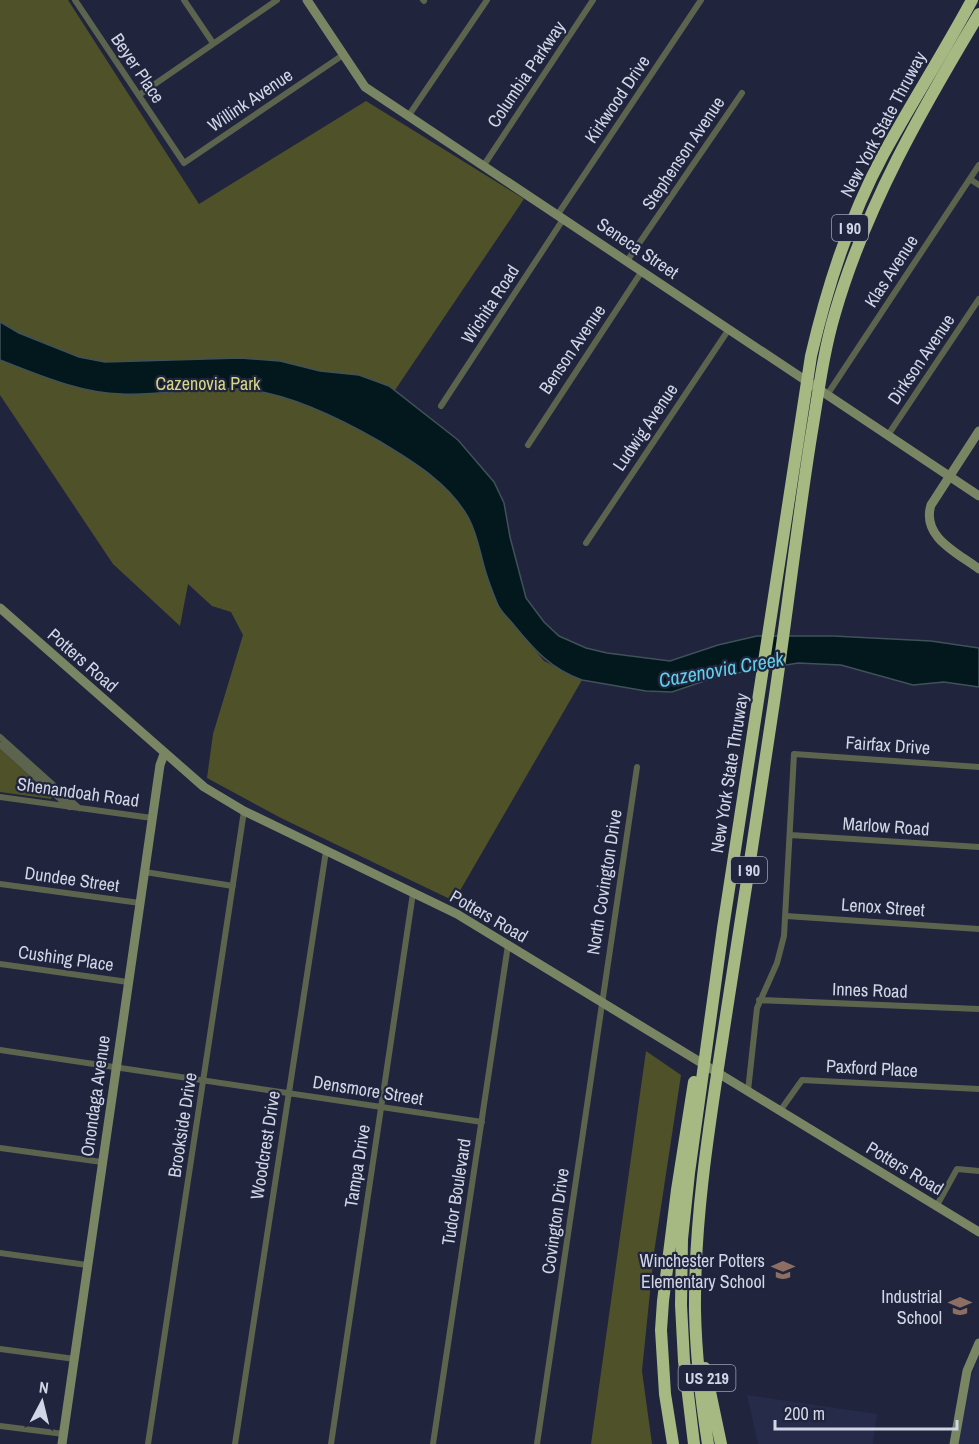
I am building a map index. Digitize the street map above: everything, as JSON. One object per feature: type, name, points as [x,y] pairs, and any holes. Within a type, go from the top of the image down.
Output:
[{"type":"highway","name":"New York State Thruway","points":[[723,928],[771,626],[803,402],[822,308],[857,210],[883,156],[972,0]]},
{"type":"highway","name":"New York State Thruway","points":[[708,1444],[699,1387],[695,1311],[700,1206],[824,362],[834,315],[858,242],[919,115],[979,14]]},
{"type":"highway","points":[[946,69],[979,32]]},
{"type":"highway","name":"US 219","points":[[673,1444],[665,1394],[661,1330],[663,1302],[669,1244],[697,1089],[715,952],[723,928]]},
{"type":"highway","points":[[694,1444],[684,1361],[681,1305],[682,1239],[697,1089]]},
{"type":"highway","name":"US 219","points":[[695,1311],[711,1403],[721,1444]]},
{"type":"street","name":"Beyer Place","points":[[75,0],[177,152]]},
{"type":"street","points":[[183,0],[213,43]]},
{"type":"street","points":[[138,95],[277,0]]},
{"type":"street","name":"Seneca Street","points":[[307,0],[366,87],[979,496]]},
{"type":"street","points":[[409,115],[487,0]]},
{"type":"street","name":"Columbia Parkway","points":[[484,165],[593,0]]},
{"type":"street","name":"Kirkwood Drive","points":[[561,216],[701,0]]},
{"type":"street","name":"Willink Avenue","points":[[177,152],[184,163],[344,55]]},
{"type":"street","name":"Stephenson Avenue","points":[[627,261],[742,93]]},
{"type":"street","name":"Klas Avenue","points":[[827,394],[979,165]]},
{"type":"street","points":[[969,179],[979,185]]},
{"type":"street","name":"Wichita Road","points":[[441,406],[561,216]]},
{"type":"street","name":"Benson Avenue","points":[[528,445],[642,271]]},
{"type":"street","name":"Dirkson Avenue","points":[[888,435],[979,299]]},
{"type":"street","name":"Ludwig Avenue","points":[[586,543],[729,329]]},
{"type":"street","points":[[979,431],[931,505],[929,525],[939,539],[979,569]]},
{"type":"street","name":"Potters Road","points":[[0,608],[204,787],[244,811],[457,914],[979,1232]]},
{"type":"street","points":[[0,736],[80,808]]},
{"type":"street","points":[[0,745],[69,807]]},
{"type":"street","name":"Onondaga Avenue","points":[[63,1439],[152,818],[160,765],[164,754]]},
{"type":"street","name":"Fairfax Drive","points":[[790,835],[794,754],[979,766]]},
{"type":"street","name":"North Covington Drive","points":[[601,1002],[637,767]]},
{"type":"street","name":"Shenandoah Road","points":[[0,797],[152,818]]},
{"type":"street","name":"Brookside Drive","points":[[148,1444],[244,811]]},
{"type":"street","points":[[748,1091],[759,1000],[782,948],[790,835]]},
{"type":"street","name":"Marlow Road","points":[[790,835],[979,847]]},
{"type":"street","name":"Woodcrest Drive","points":[[235,1444],[326,851]]},
{"type":"street","name":"Dundee Street","points":[[145,873],[233,886]]},
{"type":"street","name":"Dundee Street","points":[[0,884],[141,903]]},
{"type":"street","name":"Tampa Drive","points":[[331,1444],[413,893]]},
{"type":"street","name":"Lenox Street","points":[[786,916],[979,929]]},
{"type":"street","name":"Tudor Boulevard","points":[[433,1444],[507,945]]},
{"type":"street","name":"Cushing Place","points":[[0,964],[129,982]]},
{"type":"street","name":"Innes Road","points":[[759,1000],[979,1009]]},
{"type":"street","name":"Covington Drive","points":[[537,1444],[601,1002]]},
{"type":"street","name":"Densmore Street","points":[[0,1050],[482,1122]]},
{"type":"street","name":"Paxford Place","points":[[780,1111],[802,1080],[979,1089]]},
{"type":"street","points":[[0,1148],[102,1162]]},
{"type":"street","points":[[936,1207],[957,1169],[979,1170]]},
{"type":"street","points":[[0,1252],[87,1265]]},
{"type":"street","points":[[954,1444],[967,1371],[979,1343]]},
{"type":"street","points":[[0,1349],[75,1359]]},
{"type":"street","points":[[0,1426],[63,1439]]},
{"type":"shaded area","points":[[979,1354],[979,1444],[958,1444],[967,1391]]},
{"type":"shaded area","points":[[747,1395],[877,1414],[873,1443],[877,1444],[758,1444]]},
{"type":"green space","name":"Cazenovia Park","points":[[0,0],[68,0],[199,204],[366,101],[524,199],[387,402],[476,519],[498,605],[544,661],[582,680],[454,901],[281,818],[207,778],[213,734],[243,635],[231,612],[212,606],[188,584],[180,626],[113,564],[0,395]]},
{"type":"green space","points":[[0,749],[52,796],[51,799],[0,792]]},
{"type":"green space","points":[[646,1051],[681,1075],[654,1253],[642,1371],[652,1444],[591,1444]]},
{"type":"water","name":"Cazenovia Creek","points":[[0,322],[19,333],[79,357],[105,362],[240,358],[280,361],[320,371],[359,375],[389,386],[458,440],[494,482],[504,503],[510,537],[526,598],[544,622],[559,636],[586,648],[670,661],[718,645],[757,636],[833,636],[931,641],[979,648],[979,687],[944,682],[913,685],[841,665],[798,663],[719,676],[672,692],[646,691],[571,676],[544,658],[498,606],[474,531],[460,505],[428,473],[379,441],[312,408],[258,391],[225,388],[122,394],[106,393],[60,382],[0,360]]},
{"type":"place","name":"Winchester Potters Elementary School","points":[[783,1270]]},
{"type":"place","name":"Industrial School","points":[[960,1306]]}]
